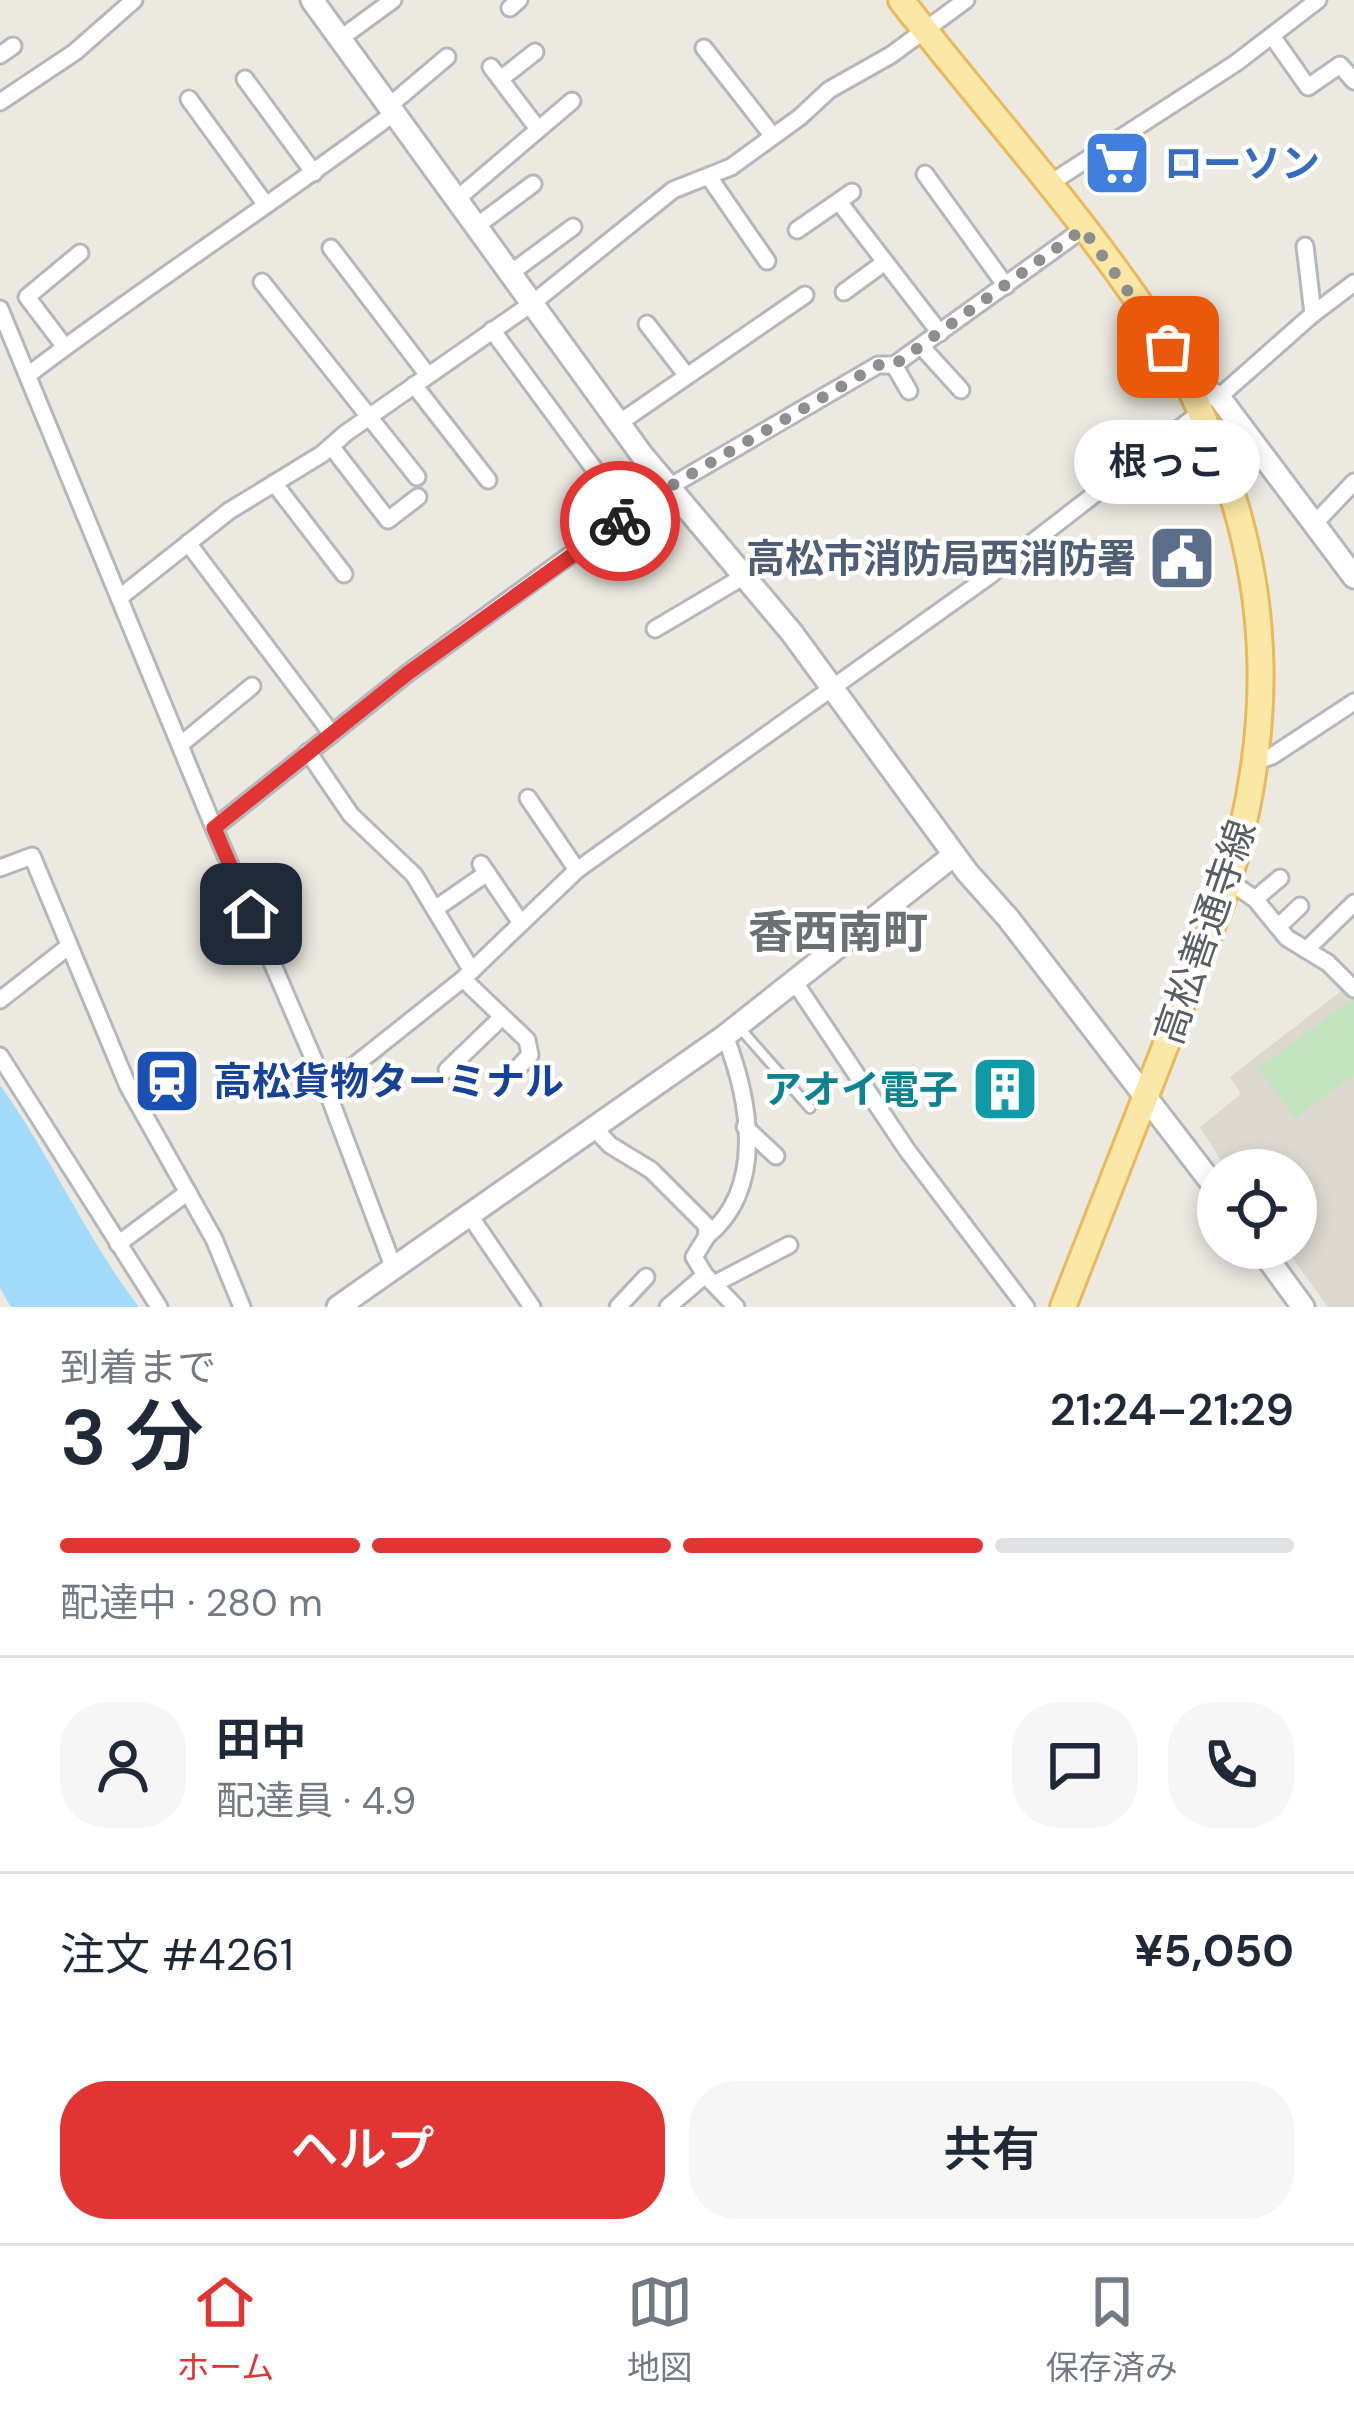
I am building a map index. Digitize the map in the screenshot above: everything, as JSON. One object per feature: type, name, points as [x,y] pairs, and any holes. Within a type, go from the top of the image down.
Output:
[{"type":"main road","name":"高松善通寺線","points":[[901,0],[1049,184],[1168,347],[1188,383],[1210,404],[1256,587],[1262,646],[1256,760],[1244,832],[1063,1307]]},
{"type":"street","points":[[0,102],[75,52],[134,0]]},
{"type":"street","points":[[312,0],[619,423],[746,574],[954,855],[1197,1164]]},
{"type":"street","points":[[341,38],[393,0]]},
{"type":"street","points":[[118,598],[229,511],[332,446],[534,302],[673,190],[730,166],[800,117],[829,90],[926,32],[966,0]]},
{"type":"street","points":[[1049,184],[1272,36],[1318,0]]},
{"type":"street","points":[[1272,36],[1308,88],[1340,65],[1354,80]]},
{"type":"street","points":[[704,48],[772,135]]},
{"type":"street","points":[[535,52],[496,72],[538,129]]},
{"type":"street","points":[[28,375],[314,173],[447,57]]},
{"type":"street","points":[[245,79],[314,173]]},
{"type":"street","points":[[189,99],[266,205]]},
{"type":"street","points":[[458,198],[572,101]]},
{"type":"street","points":[[925,175],[1006,286]]},
{"type":"street","points":[[709,177],[767,261]]},
{"type":"street","points":[[478,225],[532,184]]},
{"type":"street","points":[[797,230],[846,197],[911,306],[940,333]]},
{"type":"street","points":[[512,272],[573,227]]},
{"type":"street","points":[[214,828],[408,673],[628,515],[878,365],[894,365],[1083,229]]},
{"type":"street","points":[[1306,246],[1312,314]]},
{"type":"street","points":[[331,248],[488,480]]},
{"type":"street","points":[[65,347],[27,297],[80,254]]},
{"type":"street","points":[[844,292],[885,262]]},
{"type":"street","points":[[262,282],[417,477]]},
{"type":"street","points":[[326,1088],[468,975],[577,870],[985,579],[1210,404],[1354,283]]},
{"type":"street","points":[[619,423],[805,296]]},
{"type":"street","points":[[0,309],[326,1088],[393,1265]]},
{"type":"street","points":[[647,324],[687,376]]},
{"type":"street","points":[[492,330],[628,515]]},
{"type":"street","points":[[921,346],[962,390]]},
{"type":"street","points":[[894,365],[909,391]]},
{"type":"street","points":[[1210,404],[1316,524],[1354,577]]},
{"type":"street","points":[[332,446],[388,520],[418,497]]},
{"type":"street","points":[[1316,524],[1354,482]]},
{"type":"street","points":[[274,483],[344,574]]},
{"type":"street","points":[[188,543],[332,734]]},
{"type":"street","points":[[655,629],[746,574]]},
{"type":"street","points":[[180,745],[252,686]]},
{"type":"street","points":[[1256,760],[1272,756],[1354,702]]},
{"type":"street","points":[[308,752],[351,815],[414,875],[468,975],[531,1049],[514,1072]]},
{"type":"street","points":[[528,798],[577,870]]},
{"type":"street","points":[[338,1307],[732,1031],[954,855]]},
{"type":"street","points":[[0,868],[32,856],[128,1086],[214,1239],[242,1307]]},
{"type":"street","points":[[435,909],[484,869],[521,922]]},
{"type":"street","points":[[1255,899],[1280,878]]},
{"type":"street","points":[[1228,881],[1255,899],[1278,928],[1328,963],[1354,989]]},
{"type":"street","points":[[1306,950],[1354,903]]},
{"type":"street","points":[[1278,928],[1300,906]]},
{"type":"street","points":[[0,1000],[69,946]]},
{"type":"street","points":[[794,981],[907,1150],[1026,1307]]},
{"type":"street","points":[[447,1070],[502,1017]]},
{"type":"street","points":[[732,1031],[741,1076],[747,1175],[740,1199],[694,1257],[736,1307]]},
{"type":"street","points":[[0,1055],[159,1307]]},
{"type":"street","points":[[745,1127],[776,1156]]},
{"type":"street","points":[[595,1129],[651,1170],[706,1226],[707,1236]]},
{"type":"street","points":[[118,1244],[188,1192]]},
{"type":"street","points":[[468,1213],[532,1307]]},
{"type":"street","points":[[668,1307],[709,1280],[789,1245]]},
{"type":"street","points":[[1276,1269],[1304,1307]]},
{"type":"street","points":[[618,1307],[646,1276]]},
{"type":"lane","points":[[732,1031],[810,1108]]},
{"type":"shaded area","points":[[1344,989],[1354,998],[1354,1307],[1328,1307],[1300,1269],[1317,1269],[1317,1149],[1214,1149],[1200,1127],[1241,1094],[1230,1077]]},
{"type":"green space","points":[[1354,998],[1354,1075],[1295,1118],[1258,1068]]},
{"type":"water","points":[[0,1085],[139,1307],[11,1307],[0,1288]]},
{"type":"way so far","points":[[620,521],[740,444],[878,365],[894,365],[1083,229],[1168,347]]},
{"type":"place","name":"ローソン","points":[[1117,163]]},
{"type":"place","name":"根っこ","points":[[1168,347]]},
{"type":"place","name":"高松市消防局西消防署","points":[[1182,558]]},
{"type":"place","name":"高松貨物ターミナル","points":[[167,1081]]},
{"type":"place","name":"アオイ電子","points":[[1005,1089]]},
{"type":"district","name":"香西南町","points":[[838,932]]},
{"type":"route","points":[[251,914],[214,828],[408,673],[620,521]]}]
